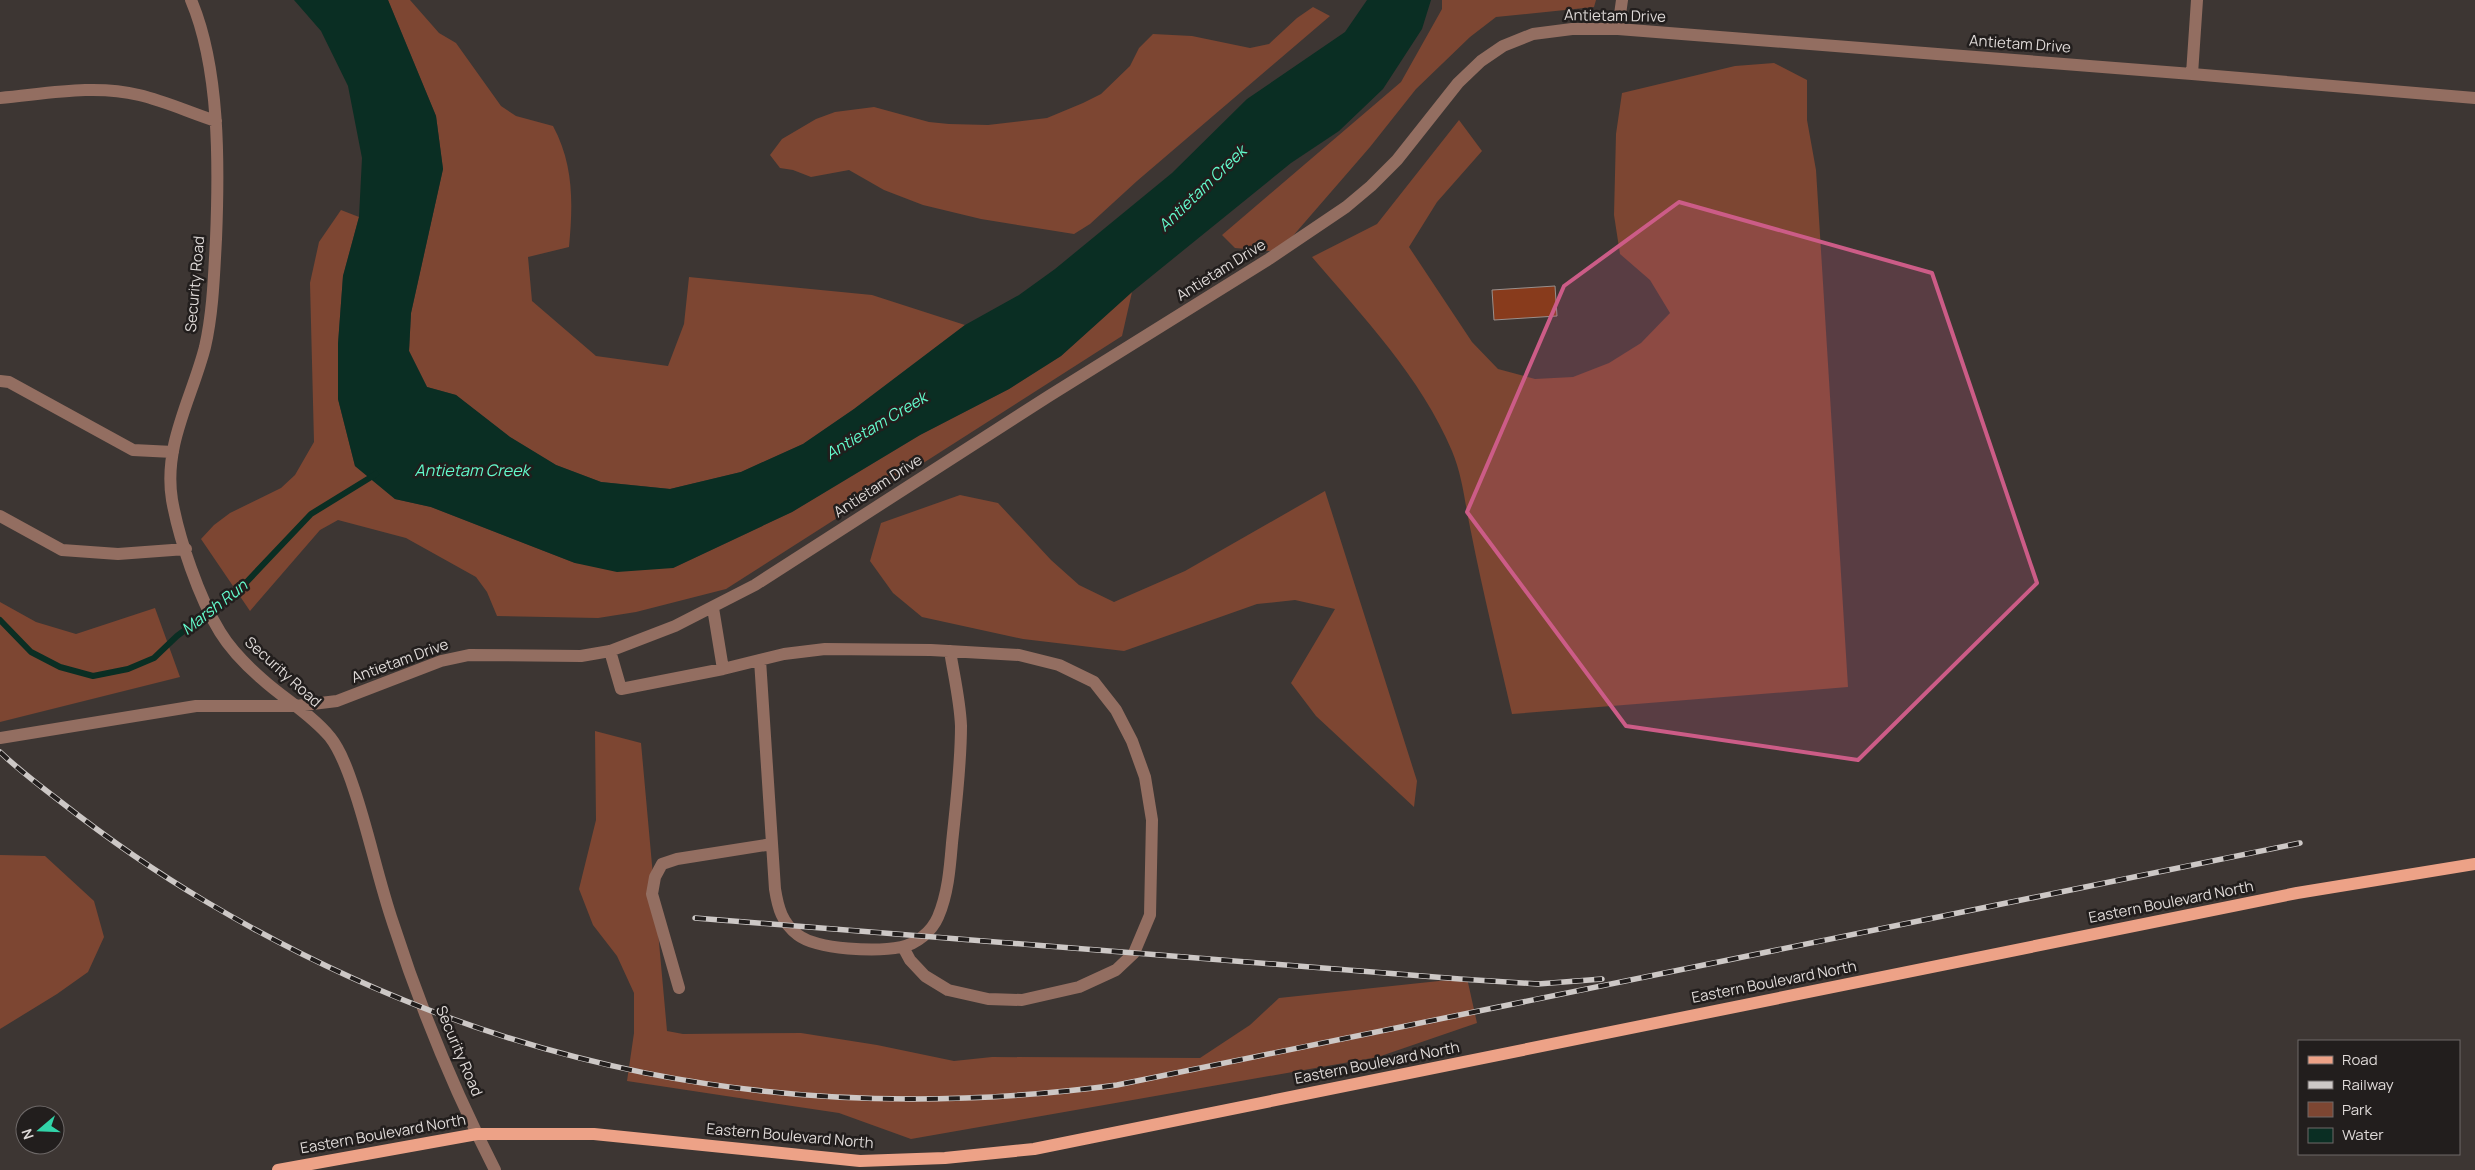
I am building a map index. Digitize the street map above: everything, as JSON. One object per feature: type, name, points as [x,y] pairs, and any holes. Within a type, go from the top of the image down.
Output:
[{"type":"main road","name":"Eastern Boulevard North","points":[[278,1170],[477,1134],[594,1134],[860,1161],[945,1158],[1034,1149],[2297,893],[2475,864]]},
{"type":"street","name":"Security Road","points":[[191,0],[197,15],[207,60],[216,121],[218,188],[212,307],[205,344],[193,386],[176,432],[170,468],[172,499],[198,583],[219,631],[237,656],[331,738],[346,767],[360,805],[393,924],[424,1009],[477,1134],[495,1170]]},
{"type":"street","points":[[1618,29],[1622,0]]},
{"type":"street","points":[[2192,74],[2196,0]]},
{"type":"street","name":"Antietam Drive","points":[[0,738],[196,706],[296,706],[337,701],[441,661],[469,654],[549,657],[580,656],[610,651],[675,626],[755,585],[1033,406],[1269,259],[1346,207],[1372,186],[1397,160],[1458,83],[1481,61],[1504,46],[1534,34],[1572,29],[1618,29],[2475,98]]},
{"type":"street","points":[[0,98],[82,90],[106,90],[139,95],[216,121]]},
{"type":"street","points":[[0,381],[9,382],[133,450],[172,452]]},
{"type":"street","points":[[0,516],[62,550],[118,554],[186,549]]},
{"type":"street","points":[[713,608],[723,669]]},
{"type":"street","points":[[610,651],[621,689],[723,669],[784,654],[825,649],[950,651],[1019,655],[1059,665],[1094,682],[1116,710],[1132,741],[1145,777],[1152,820],[1150,915],[1134,953],[1116,970],[1079,987],[1022,1000],[988,999],[948,990],[925,976],[910,960],[903,947]]},
{"type":"street","points":[[760,660],[772,844],[779,912],[787,926],[799,936],[818,943],[845,948],[903,947],[924,936],[938,918],[948,882],[958,788],[961,725],[950,651]]},
{"type":"street","points":[[679,988],[652,894],[655,877],[662,864],[677,858],[772,844]]},
{"type":"highlighted area","points":[[1679,202],[1932,273],[2037,583],[1858,760],[1626,726],[1467,512],[1564,286]]},
{"type":"green space","points":[[388,0],[410,0],[439,33],[456,43],[501,106],[516,116],[553,126],[565,155],[570,185],[569,247],[528,257],[532,301],[596,356],[668,366],[684,324],[689,277],[872,295],[965,325],[854,409],[803,444],[741,472],[670,489],[601,482],[556,465],[510,437],[456,395],[427,387],[409,351],[411,313],[443,169],[436,116]]},
{"type":"green space","points":[[1442,0],[1596,0],[1594,7],[1496,17],[1470,37],[1416,89],[1370,147],[1279,252],[1235,248],[1222,235],[1401,82],[1442,9]]},
{"type":"green space","points":[[1313,7],[1330,16],[1137,181],[1090,224],[1074,234],[981,219],[923,205],[884,190],[849,170],[811,177],[793,170],[780,168],[770,155],[782,139],[816,119],[835,112],[874,107],[929,122],[949,124],[988,125],[1047,118],[1101,94],[1130,66],[1139,48],[1153,34],[1192,36],[1250,48],[1269,44],[1297,18]]},
{"type":"green space","points":[[1774,63],[1807,80],[1807,120],[1816,170],[1848,687],[1512,714],[1480,578],[1461,481],[1452,451],[1439,424],[1408,373],[1371,325],[1312,257],[1377,224],[1459,120],[1482,151],[1437,202],[1409,247],[1472,342],[1498,369],[1535,379],[1573,377],[1609,363],[1641,343],[1670,313],[1650,280],[1620,254],[1614,215],[1616,134],[1622,93],[1735,66]]},
{"type":"green space","points":[[341,210],[359,217],[343,276],[338,344],[338,399],[355,466],[395,499],[431,507],[575,563],[673,568],[792,512],[920,435],[1009,389],[1061,356],[1132,292],[1122,336],[726,589],[636,612],[598,618],[497,616],[487,592],[476,577],[406,538],[338,520],[320,530],[250,611],[201,539],[214,525],[230,513],[281,488],[295,475],[314,442],[310,283],[319,242]]},
{"type":"green space","points":[[1325,491],[1417,781],[1414,807],[1316,716],[1291,683],[1335,609],[1295,600],[1257,604],[1124,651],[1023,639],[922,617],[893,593],[870,561],[881,523],[960,495],[998,503],[1051,560],[1079,585],[1114,602],[1185,571]]},
{"type":"green space","points":[[0,602],[36,622],[76,634],[155,608],[180,677],[0,722]]},
{"type":"green space","points":[[595,731],[641,743],[667,1031],[683,1034],[801,1033],[877,1045],[954,1061],[992,1057],[1200,1058],[1250,1025],[1279,998],[1467,978],[1477,1023],[1378,1057],[911,1139],[839,1113],[627,1081],[634,1033],[634,993],[617,956],[593,925],[579,889],[596,820]]},
{"type":"green space","points":[[0,855],[45,856],[94,901],[104,937],[88,972],[57,994],[0,1029]]},
{"type":"water","name":"Antietam Creek","points":[[294,0],[388,0],[436,116],[443,169],[411,313],[409,351],[427,387],[456,395],[510,437],[556,465],[601,482],[670,489],[741,472],[803,444],[854,409],[965,325],[1019,295],[1055,269],[1172,173],[1247,99],[1345,32],[1367,0],[1431,0],[1422,29],[1383,89],[1339,131],[1291,163],[1132,292],[1061,356],[1009,389],[920,435],[792,512],[673,568],[617,572],[575,563],[431,507],[395,499],[355,466],[338,399],[338,344],[343,276],[359,217],[362,158],[348,86],[321,31]]},
{"type":"building","points":[[1555,286],[1557,316],[1494,320],[1492,290]]},
{"type":"waterway","name":"Marsh Run","points":[[0,620],[31,652],[60,667],[93,676],[128,669],[154,658],[177,636],[240,589],[311,514],[376,474]]},
{"type":"railway","points":[[0,752],[30,778],[96,828],[186,890],[312,959],[421,1007],[532,1045],[645,1073],[760,1091],[876,1099],[996,1097],[1117,1085],[2300,843]]},
{"type":"railway","points":[[695,918],[1460,979],[1538,984],[1602,979]]}]
